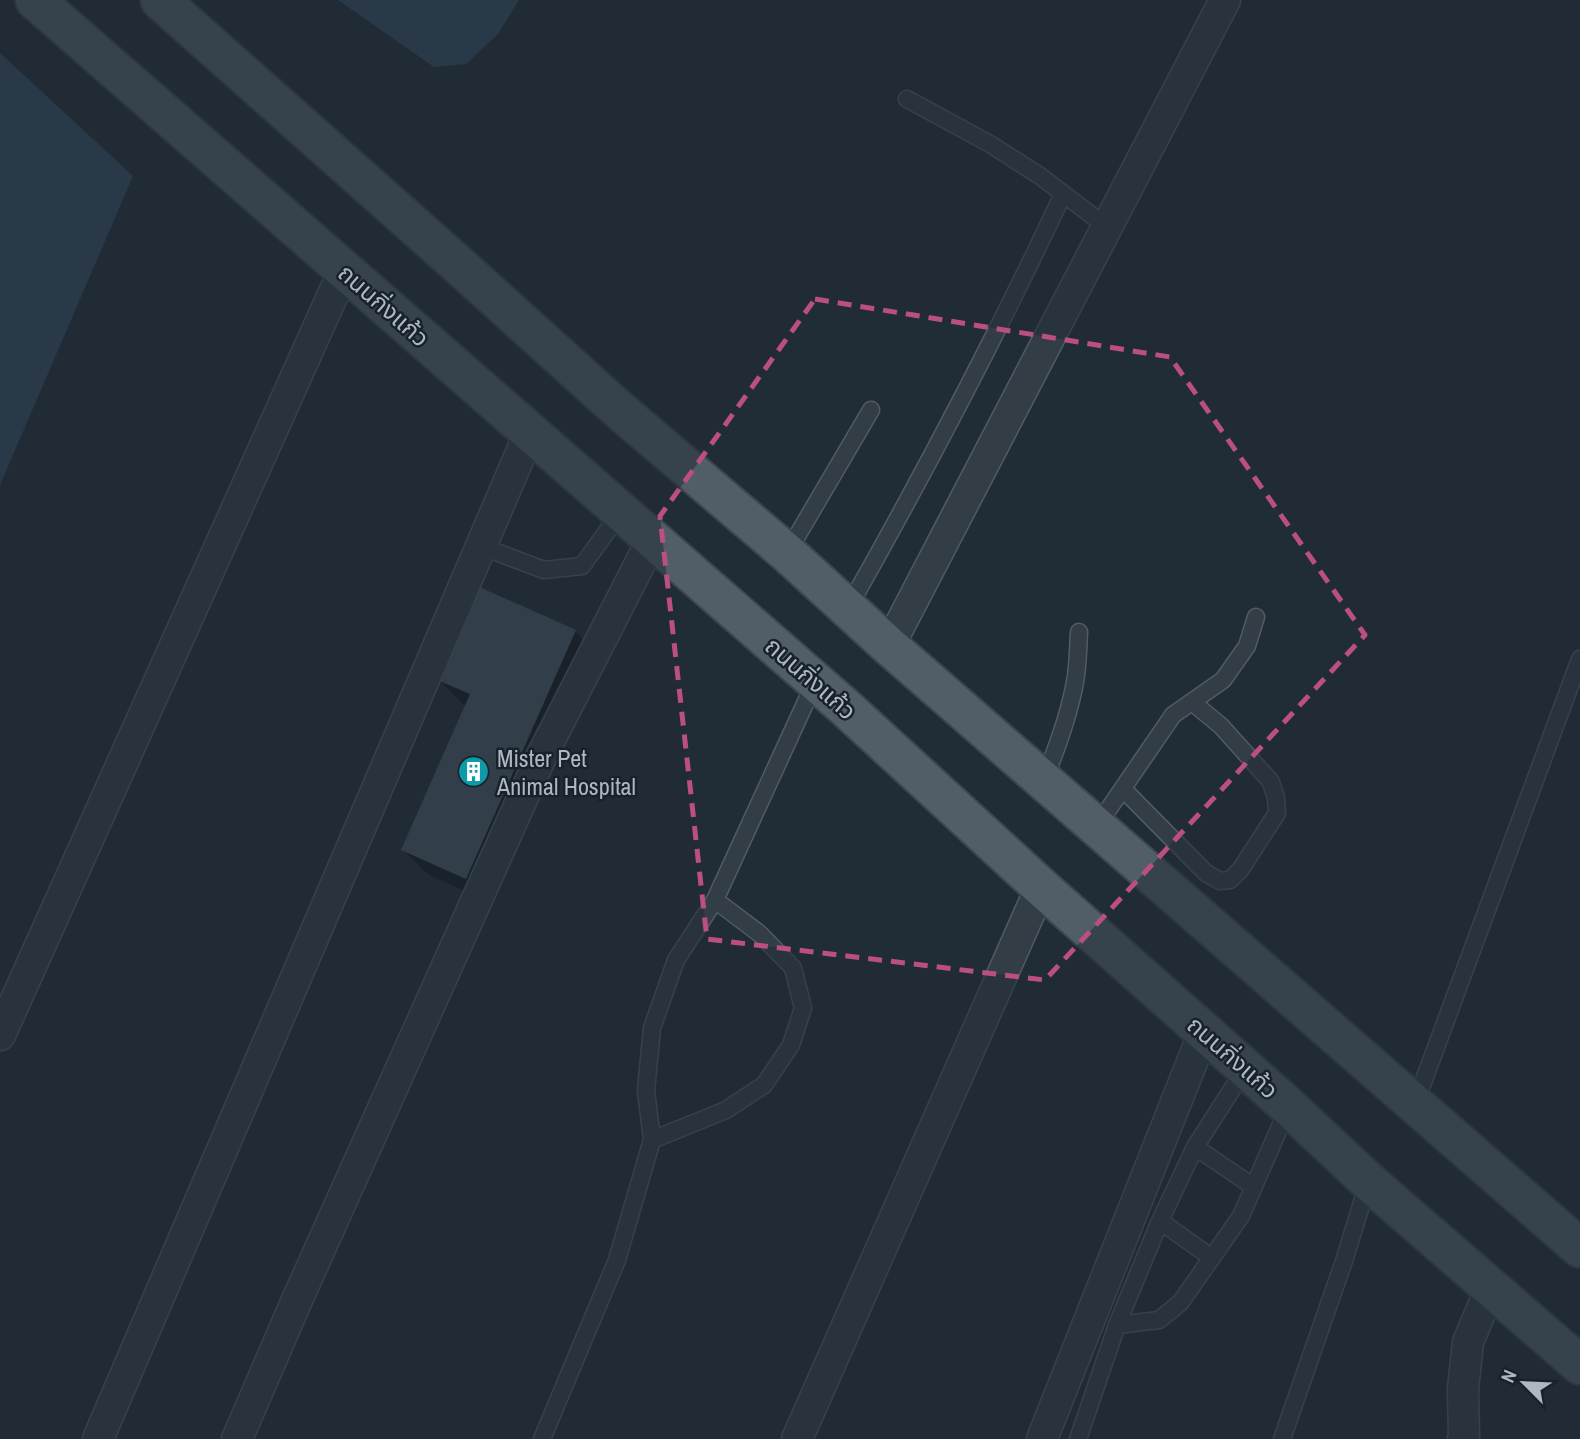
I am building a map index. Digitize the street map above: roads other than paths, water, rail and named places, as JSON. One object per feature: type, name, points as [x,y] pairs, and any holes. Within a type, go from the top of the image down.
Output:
[{"type":"main road","name":"ถนนกิ่งแก้ว","points":[[35,0],[816,682],[1368,1181],[1580,1365]]},
{"type":"main road","points":[[160,0],[618,409],[787,553],[889,646],[1097,827],[1208,897],[1415,1104],[1580,1248]]},
{"type":"street","points":[[889,646],[1225,0]]},
{"type":"street","points":[[0,1035],[344,270]]},
{"type":"street","points":[[98,1439],[530,432]]},
{"type":"street","points":[[237,1439],[302,1287],[540,759],[652,540]]},
{"type":"street","points":[[797,1439],[1041,887]]},
{"type":"street","points":[[1042,1439],[1204,1032]]},
{"type":"street","points":[[1463,1439],[1463,1389],[1468,1342],[1491,1287]]},
{"type":"lane","points":[[907,99],[990,144],[1040,176],[1107,227]]},
{"type":"lane","points":[[848,608],[976,373],[1063,194]]},
{"type":"lane","points":[[787,553],[871,410]]},
{"type":"lane","points":[[480,546],[544,570],[582,565],[621,512]]},
{"type":"lane","points":[[1097,827],[1173,715],[1223,680],[1247,646],[1256,617]]},
{"type":"lane","points":[[1044,780],[1070,709],[1076,678],[1079,632]]},
{"type":"lane","points":[[1415,1104],[1580,659]]},
{"type":"lane","points":[[542,1439],[617,1260],[652,1140],[646,1091],[652,1028],[676,960],[715,900],[816,682]]},
{"type":"lane","points":[[1192,702],[1221,726],[1248,756],[1270,782],[1276,798],[1277,813],[1241,869],[1208,897]]},
{"type":"lane","points":[[1123,789],[1206,873],[1208,897]]},
{"type":"lane","points":[[652,1140],[726,1110],[764,1085],[791,1045],[803,1008],[793,968],[760,934],[715,900]]},
{"type":"lane","points":[[1078,1439],[1117,1325],[1160,1221],[1195,1147],[1245,1069]]},
{"type":"lane","points":[[1117,1325],[1159,1320],[1180,1303],[1241,1216],[1289,1107]]},
{"type":"lane","points":[[1195,1147],[1254,1187]]},
{"type":"lane","points":[[1282,1439],[1344,1261],[1368,1181]]},
{"type":"lane","points":[[1160,1221],[1212,1258]]},
{"type":"water","points":[[338,0],[519,0],[498,34],[466,64],[434,67]]},
{"type":"water","points":[[0,53],[133,176],[0,485]]},
{"type":"place","name":"Mister Pet Animal Hospital","points":[[474,772]]}]
